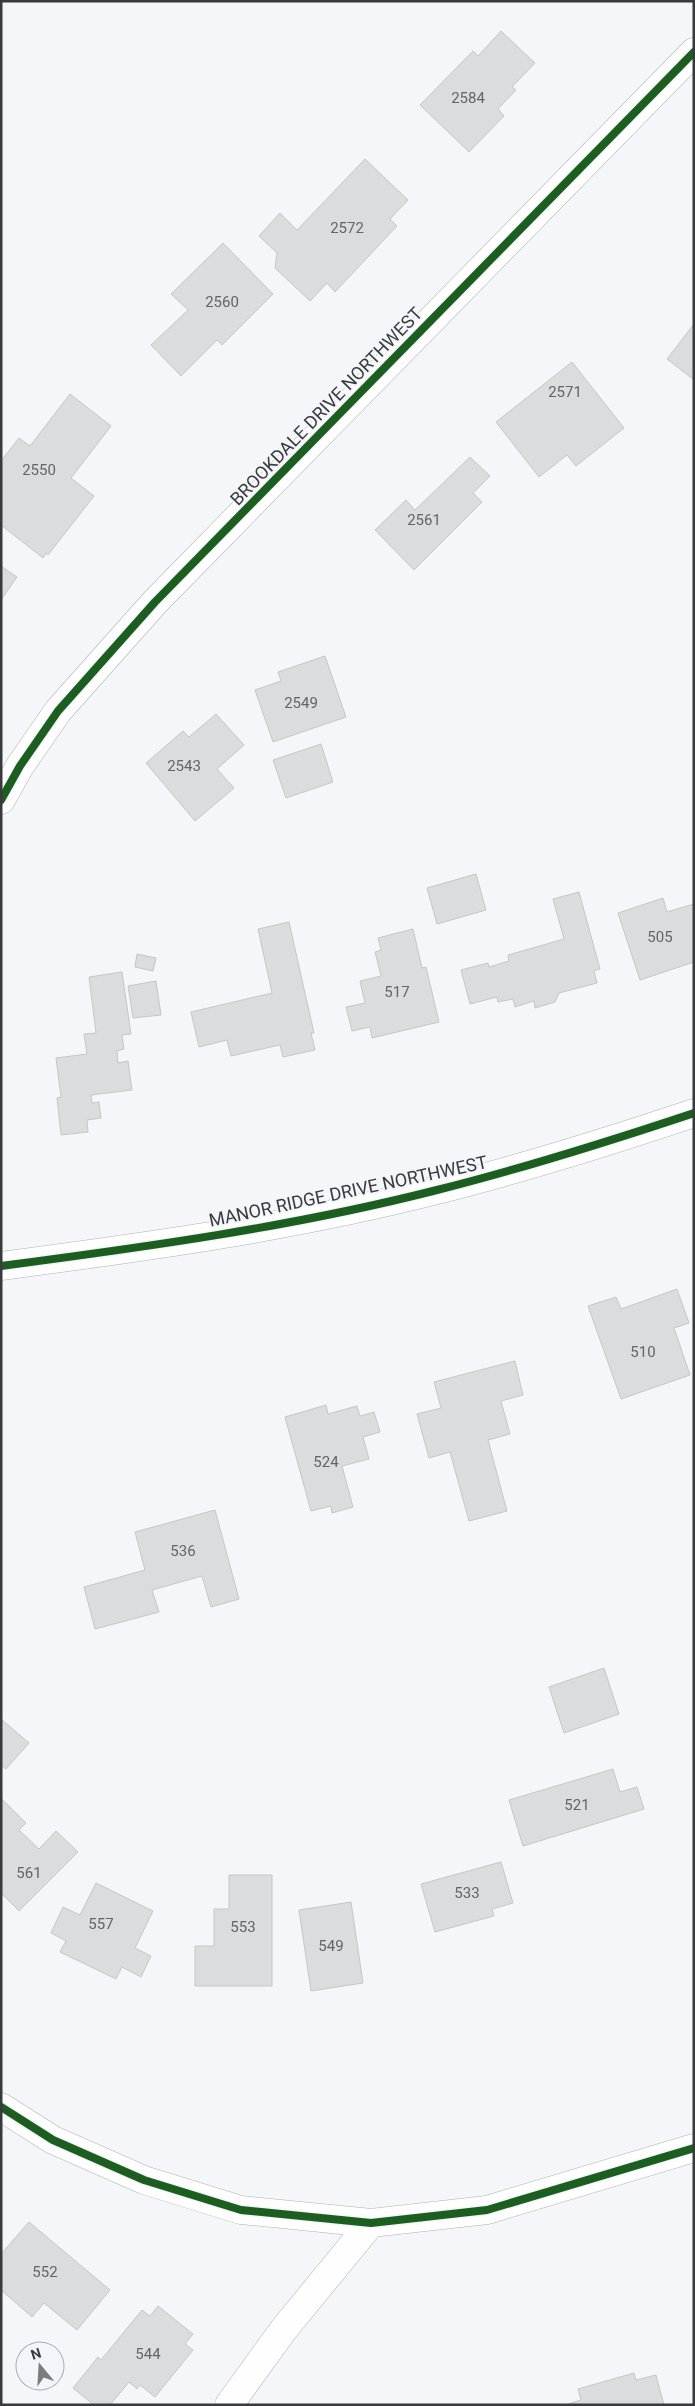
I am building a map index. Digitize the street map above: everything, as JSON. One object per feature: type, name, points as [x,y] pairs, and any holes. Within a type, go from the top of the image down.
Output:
[{"type":"street","name":"BROOKDALE DRIVE NORTHWEST","points":[[1,800],[20,766],[58,711],[155,602],[694,52]]},
{"type":"street","name":"MANOR RIDGE DRIVE NORTHWEST","points":[[1,1266],[155,1246],[289,1223],[432,1191],[574,1152],[694,1114]]},
{"type":"street","points":[[1,2107],[52,2140],[144,2180],[241,2210],[371,2223],[487,2210],[694,2148]]},
{"type":"street","points":[[229,2405],[284,2329],[371,2223]]},
{"type":"building","points":[[501,31],[535,63],[512,87],[516,90],[498,109],[504,116],[469,152],[420,105],[473,51],[478,56]]},
{"type":"building","points":[[365,159],[408,200],[390,219],[397,226],[335,292],[327,283],[310,301],[275,268],[277,253],[259,236],[280,213],[297,230]]},
{"type":"building","points":[[223,243],[273,294],[222,345],[217,340],[181,376],[151,345],[188,310],[171,294]]},
{"type":"building","points":[[694,324],[694,380],[667,359]]},
{"type":"building","points":[[572,362],[624,428],[576,466],[567,455],[539,477],[496,422]]},
{"type":"building","points":[[70,394],[111,426],[71,478],[94,496],[48,555],[46,553],[43,558],[1,525],[1,461],[19,438],[30,446]]},
{"type":"building","points":[[470,457],[490,476],[473,493],[482,502],[414,570],[375,530],[406,500],[415,510]]},
{"type":"building","points":[[1,566],[17,577],[1,600]]},
{"type":"building","points":[[325,656],[346,717],[273,742],[255,690],[281,681],[278,672]]},
{"type":"building","points":[[216,714],[244,745],[217,769],[234,788],[195,821],[146,763],[183,731],[189,737]]},
{"type":"building","points":[[321,744],[333,782],[286,798],[273,760]]},
{"type":"building","points":[[476,874],[486,910],[437,924],[427,888]]},
{"type":"building","points":[[579,892],[600,969],[594,971],[597,983],[559,993],[555,1002],[535,1008],[534,1001],[515,1007],[513,999],[498,1002],[497,997],[470,1004],[461,970],[488,963],[489,967],[509,961],[508,955],[564,939],[553,899]]},
{"type":"building","points":[[663,898],[667,912],[694,904],[694,962],[640,980],[618,913]]},
{"type":"building","points":[[289,922],[314,1033],[311,1033],[315,1050],[283,1057],[280,1045],[231,1056],[227,1040],[199,1047],[191,1012],[272,993],[258,929]]},
{"type":"building","points":[[413,929],[422,968],[426,967],[439,1022],[372,1038],[370,1027],[352,1031],[346,1007],[365,1003],[360,981],[381,976],[375,952],[381,950],[378,938]]},
{"type":"building","points":[[137,954],[156,958],[153,971],[135,967]]},
{"type":"building","points":[[122,972],[131,1034],[122,1035],[124,1049],[117,1051],[118,1063],[128,1061],[132,1090],[91,1095],[92,1103],[99,1102],[101,1118],[87,1120],[88,1132],[61,1135],[57,1098],[61,1097],[56,1058],[87,1054],[84,1034],[96,1033],[89,977]]},
{"type":"building","points":[[156,981],[161,1015],[133,1018],[128,986]]},
{"type":"building","points":[[677,1289],[689,1323],[674,1328],[690,1375],[621,1399],[588,1306],[616,1297],[621,1309]]},
{"type":"building","points":[[515,1361],[523,1395],[501,1401],[510,1434],[488,1440],[507,1511],[469,1521],[450,1452],[429,1458],[417,1414],[441,1408],[434,1382]]},
{"type":"building","points":[[326,1405],[328,1414],[357,1406],[360,1416],[374,1412],[380,1432],[363,1437],[369,1459],[342,1466],[353,1507],[332,1513],[331,1506],[311,1511],[285,1417]]},
{"type":"building","points":[[215,1510],[239,1599],[211,1607],[202,1576],[152,1590],[159,1612],[95,1629],[84,1587],[145,1570],[135,1532]]},
{"type":"building","points":[[604,1668],[619,1714],[564,1733],[549,1687]]},
{"type":"building","points":[[1,1719],[29,1743],[6,1769],[1,1765]]},
{"type":"building","points":[[613,1769],[620,1792],[637,1787],[644,1809],[523,1846],[509,1800]]},
{"type":"building","points":[[1,1798],[26,1823],[19,1830],[39,1849],[56,1831],[78,1852],[19,1911],[1,1893]]},
{"type":"building","points":[[501,1862],[513,1903],[492,1909],[494,1916],[435,1932],[421,1884]]},
{"type":"building","points":[[229,1875],[272,1875],[272,1986],[195,1986],[195,1946],[214,1946],[214,1909],[229,1909]]},
{"type":"building","points":[[96,1883],[153,1911],[135,1948],[151,1956],[141,1977],[122,1967],[116,1979],[60,1952],[66,1941],[51,1933],[63,1907],[80,1915]]},
{"type":"building","points":[[351,1902],[363,1983],[311,1991],[299,1910]]},
{"type":"building","points":[[29,2222],[110,2290],[77,2330],[44,2303],[32,2317],[1,2290],[1,2254]]},
{"type":"building","points":[[158,2306],[193,2334],[185,2344],[193,2350],[155,2397],[140,2385],[137,2389],[129,2382],[110,2405],[94,2405],[73,2388],[98,2357],[101,2360],[142,2310],[150,2316]]},
{"type":"building","points":[[634,2373],[636,2380],[656,2375],[664,2405],[565,2405],[581,2400],[578,2389]]},
{"type":"cycle path","points":[[1,800],[20,766],[58,711],[155,602],[694,52]]},
{"type":"cycle path","points":[[1,1266],[218,1235],[380,1204],[466,1183],[596,1145],[694,1113]]},
{"type":"cycle path","points":[[1,2107],[53,2140],[144,2180],[241,2210],[371,2223],[487,2210],[694,2148]]}]
